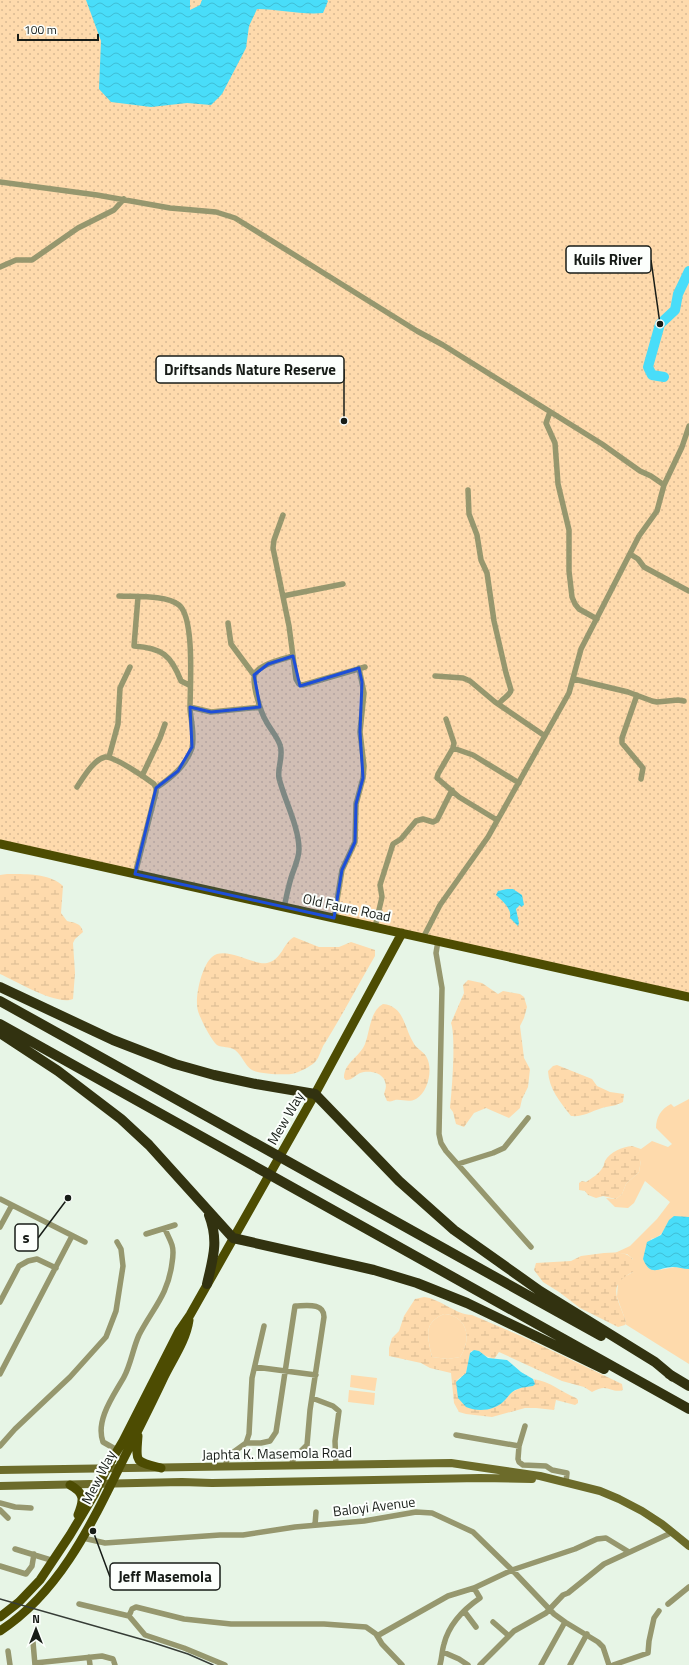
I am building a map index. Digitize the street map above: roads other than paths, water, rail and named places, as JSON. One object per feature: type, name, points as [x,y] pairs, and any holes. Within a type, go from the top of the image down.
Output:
[{"type":"highway","points":[[0,987],[113,1040],[175,1064],[243,1082],[315,1094],[399,1181],[454,1230],[528,1283],[655,1362],[674,1377]]},
{"type":"highway","points":[[0,1001],[689,1386]]},
{"type":"highway","points":[[0,1024],[689,1409]]},
{"type":"highway","points":[[0,1033],[58,1071],[121,1119],[149,1146],[233,1238],[374,1270],[417,1283],[467,1303],[606,1370],[638,1380]]},
{"type":"highway","points":[[207,1284],[216,1246],[214,1229],[208,1211]]},
{"type":"main road","name":"Old Faure Road","points":[[0,844],[689,997]]},
{"type":"main road","name":"Mew Way","points":[[0,1617],[19,1602],[35,1586],[54,1561],[70,1535],[99,1484],[179,1331],[190,1315],[315,1094],[402,934]]},
{"type":"main road","name":"Mew Way","points":[[0,1631],[10,1624],[46,1590],[64,1568],[83,1538],[183,1340],[189,1325],[190,1315]]},
{"type":"main road","points":[[138,1431],[136,1457],[142,1463],[161,1468]]},
{"type":"main road","name":"Japhta K. Masemola Road","points":[[0,1470],[451,1463],[540,1476],[593,1489],[618,1498],[652,1517],[689,1545]]},
{"type":"main road","name":"Japhta K. Masemola Road","points":[[0,1486],[160,1482],[212,1483],[480,1478],[553,1479]]},
{"type":"main road","points":[[70,1485],[80,1492],[82,1499],[70,1535]]},
{"type":"street","points":[[0,182],[124,199],[170,208],[216,212],[235,218],[602,444],[640,471],[651,476],[664,485]]},
{"type":"street","points":[[0,267],[16,260],[32,260],[42,251],[78,228],[114,210],[124,199]]},
{"type":"street","points":[[550,412],[546,422],[555,442],[558,484],[569,530],[569,571],[572,597],[579,609],[597,619]]},
{"type":"street","points":[[423,938],[440,905],[488,837],[569,693],[581,649],[643,529],[657,511],[664,485],[682,447],[689,426]]},
{"type":"street","points":[[468,490],[469,514],[477,535],[481,560],[487,573],[495,625],[511,690],[499,704]]},
{"type":"street","points":[[283,515],[274,540],[273,548],[289,626],[296,679],[299,684],[302,685],[362,667],[364,693],[360,732],[364,766],[363,778],[356,804],[355,842],[342,870],[334,918]]},
{"type":"street","points":[[630,554],[638,559],[644,567],[689,592]]},
{"type":"street","points":[[283,596],[343,584]]},
{"type":"street","points":[[119,596],[160,598],[172,601],[180,606],[184,612],[191,653],[189,685],[192,747],[187,758],[178,771],[156,788],[135,874]]},
{"type":"street","points":[[138,597],[134,646],[149,647],[168,656],[181,681],[189,685]]},
{"type":"street","points":[[228,623],[231,644],[254,675],[260,707],[265,721],[275,734],[282,753],[279,777],[291,815],[299,849],[298,860],[290,880],[284,908]]},
{"type":"street","points":[[254,675],[258,670],[268,664],[293,656]]},
{"type":"street","points":[[109,757],[118,724],[120,688],[130,667]]},
{"type":"street","points":[[435,676],[463,678],[470,681],[499,704],[545,736]]},
{"type":"street","points":[[574,679],[637,695],[657,702],[669,700],[684,701]]},
{"type":"street","points":[[637,695],[622,738],[622,743],[643,768],[641,779]]},
{"type":"street","points":[[190,707],[211,712],[260,707]]},
{"type":"street","points":[[446,719],[454,743],[453,748],[437,778],[459,797],[497,820]]},
{"type":"street","points":[[142,776],[165,724]]},
{"type":"street","points":[[453,748],[473,755],[519,782]]},
{"type":"street","points":[[77,787],[97,762],[109,757],[150,780],[156,788]]},
{"type":"street","points":[[376,927],[382,898],[380,885],[393,844],[401,839],[416,822],[423,819],[433,822],[436,820],[452,790]]},
{"type":"street","points":[[438,941],[436,953],[442,988],[439,1134],[441,1143],[446,1151],[531,1247]]},
{"type":"street","points":[[458,1164],[504,1148],[528,1118]]},
{"type":"street","points":[[0,1199],[85,1242]]},
{"type":"street","points":[[0,1227],[12,1205]]},
{"type":"street","points":[[146,1234],[175,1225]]},
{"type":"street","points":[[117,1450],[103,1442],[101,1432],[104,1417],[113,1395],[127,1372],[135,1345],[145,1320],[162,1298],[169,1280],[173,1247],[164,1229]]},
{"type":"street","points":[[0,1374],[72,1236]]},
{"type":"street","points":[[0,1446],[15,1429],[76,1371],[106,1337],[116,1311],[124,1266],[121,1249],[117,1242]]},
{"type":"street","points":[[0,1302],[17,1269],[22,1264],[38,1259],[56,1268]]},
{"type":"street","points":[[225,1467],[226,1459],[230,1453],[246,1443],[261,1444],[270,1442],[274,1436],[276,1432],[295,1306],[314,1306],[322,1308],[324,1312],[307,1445],[294,1458],[291,1465]]},
{"type":"street","points":[[246,1443],[251,1388],[264,1326]]},
{"type":"street","points":[[255,1367],[316,1375]]},
{"type":"street","points":[[312,1398],[333,1406],[340,1411],[334,1445],[336,1465]]},
{"type":"street","points":[[525,1426],[518,1458],[521,1464],[546,1466],[552,1470],[567,1473],[566,1482]]},
{"type":"street","points":[[456,1435],[520,1446]]},
{"type":"street","points":[[0,1503],[15,1507],[31,1508]]},
{"type":"street","points":[[0,1510],[8,1518]]},
{"type":"street","points":[[315,1525],[316,1512]]},
{"type":"street","name":"Baloyi Avenue","points":[[83,1538],[98,1543],[220,1535],[243,1535],[315,1525],[364,1521],[416,1512],[432,1513],[473,1532],[550,1609],[565,1622],[598,1642],[602,1647],[609,1665]]},
{"type":"street","points":[[480,1665],[509,1636],[525,1624],[550,1609],[563,1595],[568,1593],[604,1564],[672,1532]]},
{"type":"street","points":[[377,1636],[436,1602],[474,1588],[512,1570],[575,1549],[597,1539],[606,1538],[629,1552]]},
{"type":"street","points":[[15,1549],[54,1561]]},
{"type":"street","points":[[0,1566],[26,1574],[32,1566],[34,1554]]},
{"type":"street","points":[[668,1604],[689,1587]]},
{"type":"street","points":[[440,1665],[447,1635],[455,1621],[464,1611],[480,1598],[474,1588]]},
{"type":"street","points":[[79,1604],[129,1616],[145,1636],[184,1648],[225,1665]]},
{"type":"street","points":[[129,1616],[132,1609],[136,1607],[184,1618],[212,1622],[245,1624],[324,1624],[366,1627],[372,1630],[382,1644],[402,1665]]},
{"type":"street","points":[[464,1611],[476,1627]]},
{"type":"street","points":[[613,1665],[642,1656],[650,1651],[649,1641],[654,1618],[659,1611]]},
{"type":"street","points":[[493,1622],[509,1636]]},
{"type":"street","points":[[541,1665],[565,1622]]},
{"type":"street","points":[[570,1665],[587,1634]]},
{"type":"street","points":[[33,1642],[35,1664],[89,1657],[106,1657],[112,1659],[115,1665]]},
{"type":"street","points":[[8,1651],[10,1665]]},
{"type":"street","points":[[443,1652],[468,1665]]},
{"type":"street","points":[[89,1657],[90,1665]]},
{"type":"water","points":[[86,0],[190,0],[190,10],[200,5],[202,0],[328,1],[323,13],[257,9],[249,26],[246,48],[222,94],[211,105],[187,103],[151,107],[111,102],[99,89],[101,41]]},
{"type":"water","points":[[513,889],[522,895],[524,905],[521,907],[520,905],[516,909],[519,923],[518,926],[510,918],[510,911],[506,905],[496,895],[498,891]]},
{"type":"water","points":[[674,1216],[689,1217],[689,1269],[668,1267],[652,1270],[646,1265],[643,1259],[647,1242],[661,1235],[669,1220]]},
{"type":"water","points":[[474,1350],[479,1351],[488,1358],[507,1360],[521,1372],[533,1379],[535,1384],[533,1386],[521,1388],[512,1392],[504,1401],[491,1409],[476,1410],[466,1407],[458,1398],[456,1382],[466,1373],[470,1353]]},
{"type":"waterway","points":[[664,377],[652,375],[648,367],[660,324],[675,310],[678,294],[689,271]]},
{"type":"railway","points":[[0,1599],[151,1642],[188,1654],[213,1665]]},
{"type":"place","name":"Kuils River","points":[[660,324]]},
{"type":"place","name":"Driftsands Nature Reserve","points":[[344,421]]},
{"type":"place","name":"s","points":[[68,1198]]},
{"type":"place","name":"Jeff Masemola","points":[[93,1531]]}]
